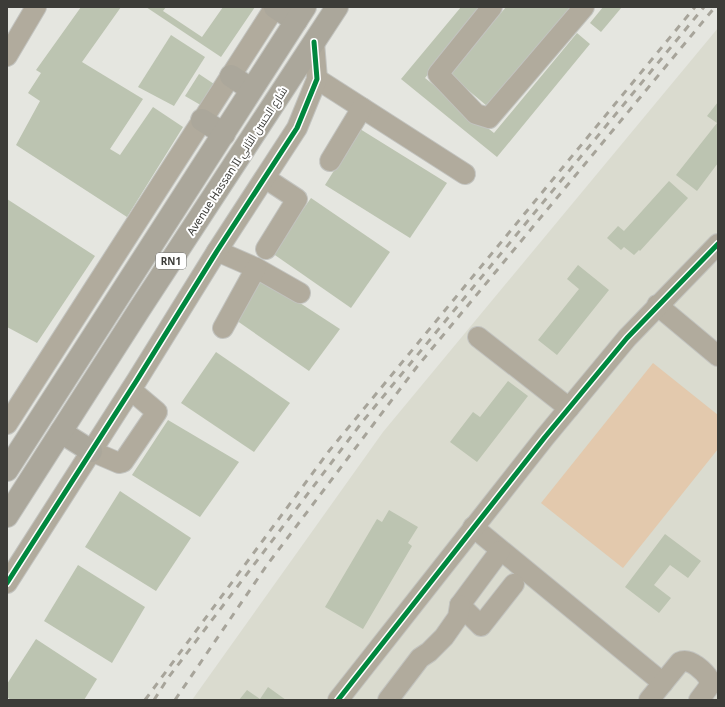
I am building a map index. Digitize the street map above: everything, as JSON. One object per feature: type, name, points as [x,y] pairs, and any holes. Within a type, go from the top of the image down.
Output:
[{"type":"main road","points":[[275,7],[300,14]]},
{"type":"main road","name":"Avenue Hassan II شارع الحسن الثاني","points":[[7,516],[337,7]]},
{"type":"main road","name":"RN1","points":[[7,470],[300,14]]},
{"type":"main road","points":[[231,76],[251,89]]},
{"type":"main road","points":[[202,120],[224,134]]},
{"type":"main road","points":[[61,432],[91,451]]},
{"type":"street","points":[[7,56],[36,7]]},
{"type":"street","points":[[7,424],[275,7]]},
{"type":"street","points":[[492,7],[438,74],[476,114],[489,118],[584,7]]},
{"type":"street","points":[[7,583],[131,390],[217,250],[297,128],[317,79],[314,42]]},
{"type":"street","points":[[317,79],[465,174]]},
{"type":"street","points":[[330,161],[362,108]]},
{"type":"street","points":[[265,178],[297,199],[266,249]]},
{"type":"street","points":[[338,700],[473,528],[627,338],[657,305],[718,244]]},
{"type":"street","points":[[217,250],[256,268],[300,293]]},
{"type":"street","points":[[223,328],[256,268]]},
{"type":"street","points":[[657,305],[718,356]]},
{"type":"street","points":[[478,337],[569,408]]},
{"type":"street","points":[[91,451],[119,463],[123,462],[157,412],[131,390]]},
{"type":"street","points":[[473,528],[663,683]]},
{"type":"street","points":[[388,700],[420,658],[429,652],[444,637],[458,617],[460,605],[500,551]]},
{"type":"street","points":[[460,605],[481,626],[514,584]]},
{"type":"street","points":[[649,700],[680,662],[689,661],[710,680],[708,688],[699,700]]},
{"type":"shaded area","points":[[718,28],[718,700],[192,700],[383,432]]},
{"type":"shaded area","points":[[653,363],[718,415],[718,449],[623,568],[541,503]]},
{"type":"building","points":[[81,7],[121,7],[82,62],[143,99],[110,149],[120,155],[153,107],[183,127],[127,217],[16,145],[40,101],[28,93],[41,73],[36,70]]},
{"type":"building","points":[[146,7],[166,7],[163,11],[202,37],[223,7],[255,7],[221,57]]},
{"type":"building","points":[[461,7],[483,7],[425,78],[494,133],[577,33],[590,44],[497,157],[401,79]]},
{"type":"building","points":[[506,7],[572,7],[487,106],[449,74]]},
{"type":"building","points":[[603,7],[622,7],[601,32],[590,23]]},
{"type":"building","points":[[171,35],[205,57],[174,106],[138,87]]},
{"type":"building","points":[[199,74],[217,86],[204,107],[185,96]]},
{"type":"building","points":[[718,102],[718,163],[697,191],[676,175],[717,123],[707,116]]},
{"type":"building","points":[[360,129],[447,183],[410,238],[325,185]]},
{"type":"building","points":[[669,181],[688,198],[640,251],[639,250],[634,255],[624,247],[621,250],[607,238],[618,226],[624,231]]},
{"type":"building","points":[[311,198],[390,252],[351,308],[272,253]]},
{"type":"building","points":[[7,199],[95,256],[37,343],[7,327]]},
{"type":"building","points":[[578,265],[609,290],[557,355],[538,340],[579,289],[567,279]]},
{"type":"building","points":[[260,277],[340,329],[309,371],[233,318]]},
{"type":"building","points":[[216,352],[290,403],[254,452],[181,403]]},
{"type":"building","points":[[508,381],[528,396],[477,462],[450,442],[473,412],[480,417]]},
{"type":"building","points":[[168,420],[239,462],[200,517],[132,475]]},
{"type":"building","points":[[120,491],[191,538],[156,591],[85,547]]},
{"type":"building","points":[[389,510],[418,527],[408,543],[412,546],[363,629],[325,607],[377,519],[382,522]]},
{"type":"building","points":[[665,534],[701,561],[688,578],[670,565],[654,585],[671,598],[659,613],[625,587]]},
{"type":"building","points":[[78,565],[145,607],[112,663],[44,621]]},
{"type":"building","points":[[36,639],[97,679],[84,700],[11,700],[7,697],[7,684]]},
{"type":"building","points":[[268,687],[286,700],[239,700],[247,690],[260,699]]},
{"type":"railway","points":[[145,700],[329,451],[695,7]]},
{"type":"railway","points":[[154,700],[168,678],[363,421],[704,7]]},
{"type":"railway","points":[[175,700],[267,565],[416,368],[715,7]]},
{"type":"cycle path","points":[[7,583],[137,380],[217,251],[297,128],[317,79],[314,42]]},
{"type":"cycle path","points":[[338,700],[545,437],[627,338],[718,244]]}]
